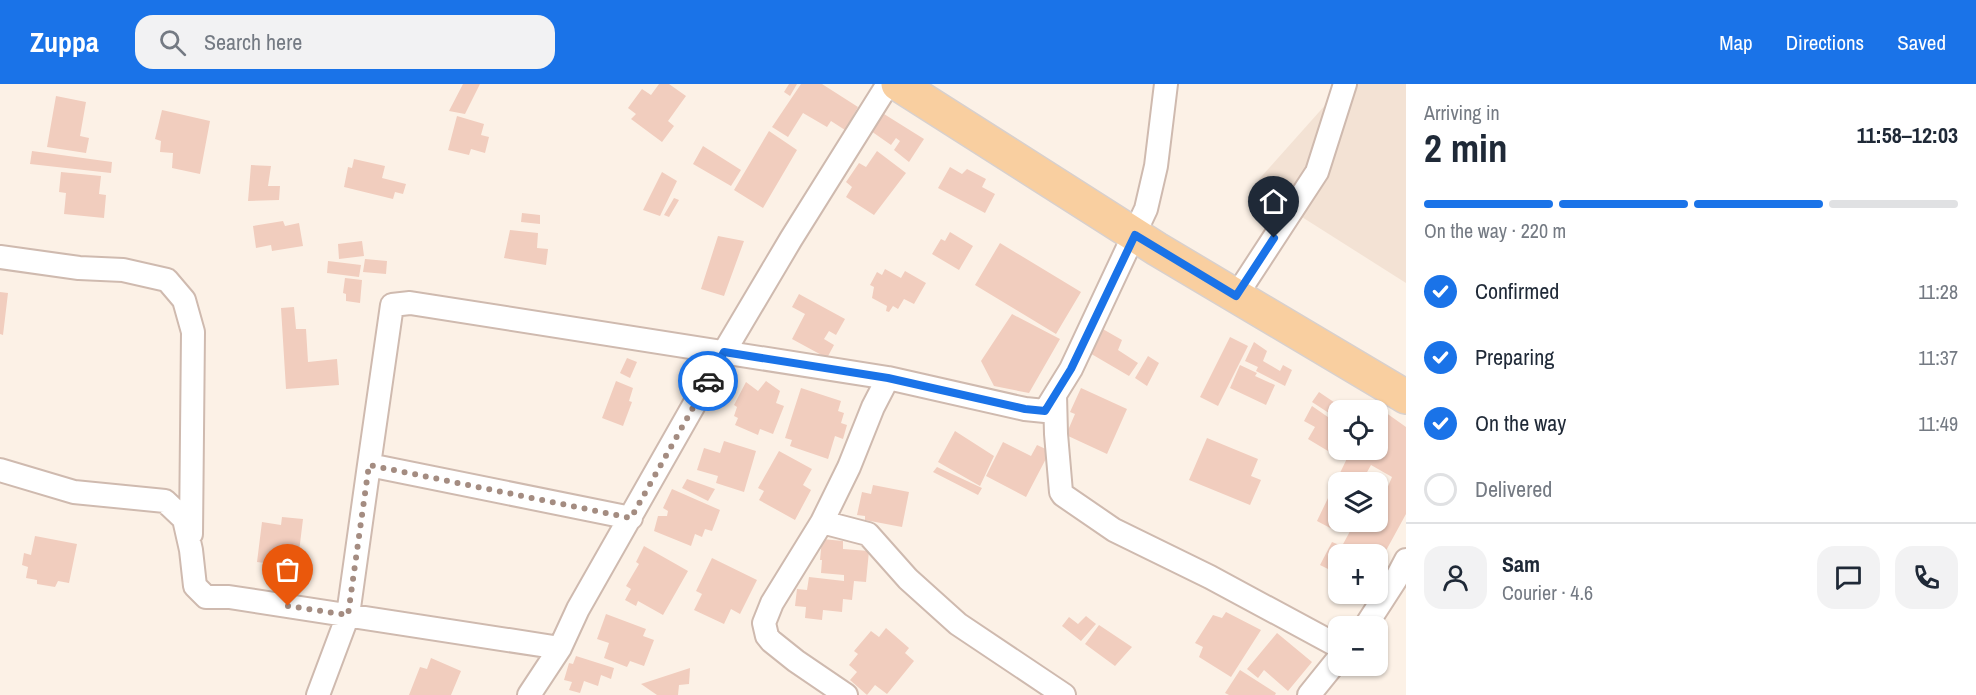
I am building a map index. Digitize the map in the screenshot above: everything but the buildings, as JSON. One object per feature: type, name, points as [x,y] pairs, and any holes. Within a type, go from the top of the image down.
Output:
[{"type":"main road","points":[[898,84],[1135,235],[1406,397]]},
{"type":"street","points":[[529,695],[560,648],[578,609],[724,352],[791,239],[888,84]]},
{"type":"street","points":[[318,695],[348,615],[392,305],[410,303],[888,378],[1025,409],[1045,411],[1071,369],[1146,209],[1156,166],[1166,84]]},
{"type":"street","points":[[1236,296],[1317,172],[1345,84]]},
{"type":"street","points":[[0,257],[79,268],[123,270],[167,280],[184,300],[193,332],[191,550]]},
{"type":"street","points":[[846,695],[771,641],[764,629],[766,616],[772,603],[822,522],[849,468],[873,407],[888,378]]},
{"type":"street","points":[[1055,395],[1056,434],[1063,495],[1114,530],[1210,577],[1328,641]]},
{"type":"street","points":[[369,465],[631,518]]},
{"type":"street","points":[[0,470],[74,492],[165,501],[184,519],[191,550],[195,586],[206,597],[229,597],[560,648]]},
{"type":"street","points":[[822,522],[868,534],[908,579],[958,624],[1064,695]]},
{"type":"street","points":[[1372,616],[1406,561]]},
{"type":"street","points":[[1309,695],[1328,671]]},
{"type":"shaded area","points":[[1344,84],[1406,84],[1406,283],[1253,186]]},
{"type":"way so far","points":[[288,606],[348,615],[369,465],[631,518],[708,381]]},
{"type":"route","points":[[708,381],[724,352],[888,378],[1025,409],[1045,411],[1071,369],[1135,235],[1236,296],[1274,238]]}]
